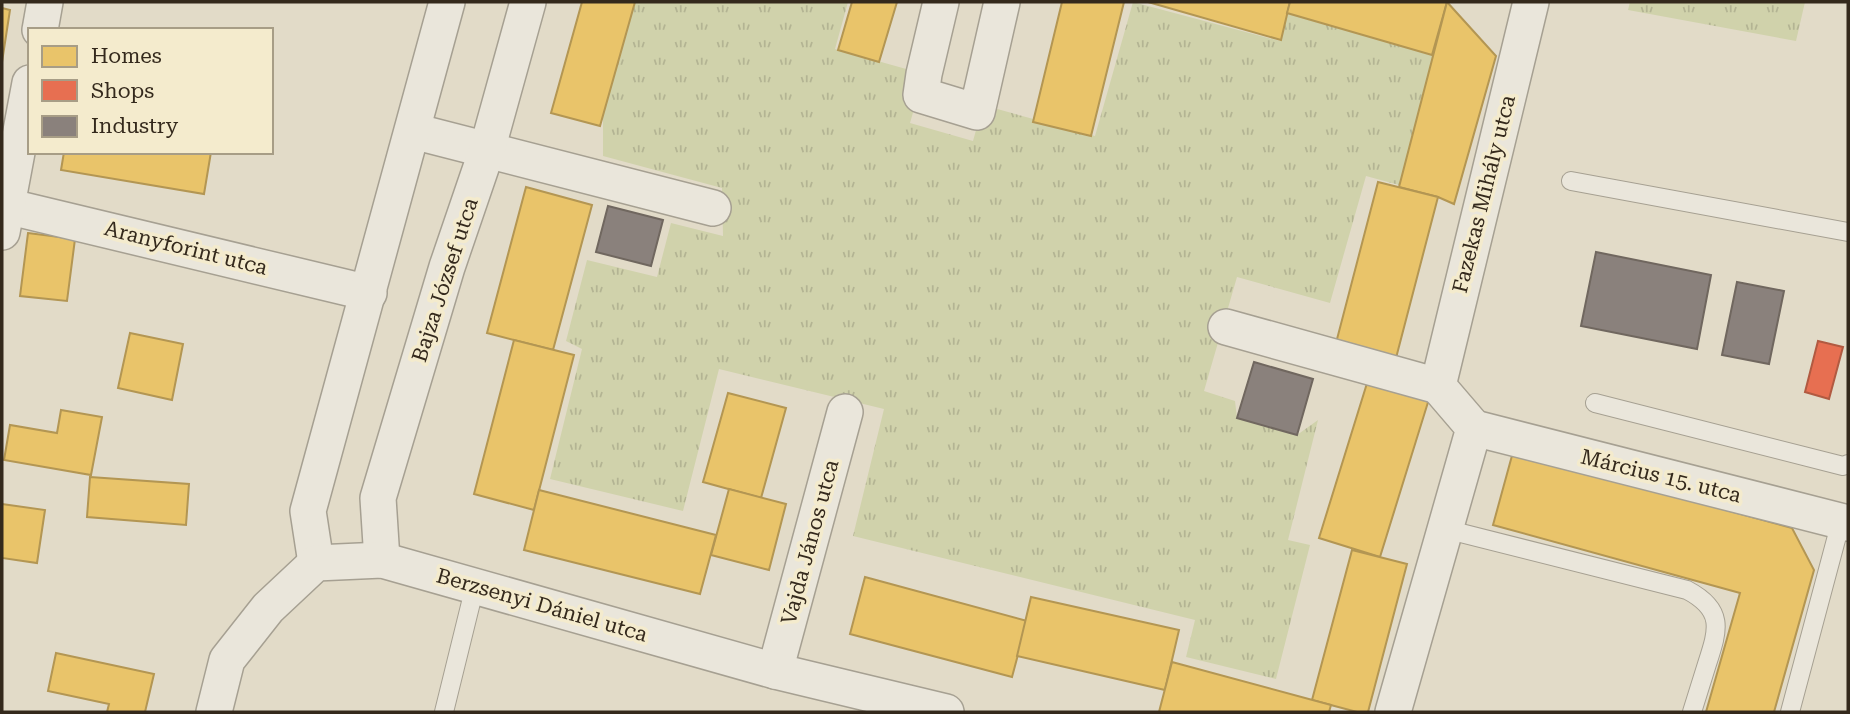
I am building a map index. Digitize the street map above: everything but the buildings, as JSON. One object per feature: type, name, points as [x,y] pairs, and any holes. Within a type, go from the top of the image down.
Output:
[{"type":"street","points":[[40,28],[45,2]]},
{"type":"street","points":[[214,712],[227,660],[268,608],[316,563],[308,511],[447,2]]},
{"type":"street","name":"Bajza József utca","points":[[382,560],[378,498],[447,267],[487,150],[528,2]]},
{"type":"street","points":[[941,2],[923,74],[921,95],[977,112],[1002,2]]},
{"type":"street","name":"Fazekas Mihály utca","points":[[1438,386],[1531,2]]},
{"type":"street","points":[[4,214],[28,93]]},
{"type":"street","points":[[413,131],[713,208]]},
{"type":"street","name":"Aranyforint utca","points":[[4,214],[369,293]]},
{"type":"street","points":[[1226,327],[1438,386],[1474,428],[1393,712]]},
{"type":"street","name":"Vajda János utca","points":[[775,671],[845,412]]},
{"type":"street","name":"Március 15. utca","points":[[1474,428],[1844,522]]},
{"type":"street","name":"Berzsenyi Dániel utca","points":[[316,563],[382,560],[775,671],[946,712]]},
{"type":"lane","points":[[1571,181],[1848,232]]},
{"type":"lane","points":[[1595,403],[1843,466],[1848,464]]},
{"type":"lane","points":[[1790,712],[1844,522]]},
{"type":"lane","points":[[1445,529],[1687,590],[1702,597],[1715,617],[1717,632],[1692,712]]},
{"type":"lane","points":[[444,712],[475,586]]},
{"type":"green space","points":[[635,2],[848,2],[835,49],[924,74],[910,123],[973,141],[983,105],[1095,136],[1133,2],[1280,41],[1289,10],[1437,52],[1399,185],[1366,176],[1330,303],[1237,277],[1204,391],[1235,401],[1237,418],[1297,435],[1318,420],[1288,540],[1310,545],[1276,679],[1186,657],[1195,620],[853,536],[884,409],[719,369],[683,511],[550,479],[582,349],[566,341],[587,260],[657,277],[671,223],[723,236],[722,188],[603,156],[603,114]]},
{"type":"green space","points":[[1630,2],[1805,2],[1796,41],[1628,10]]}]
